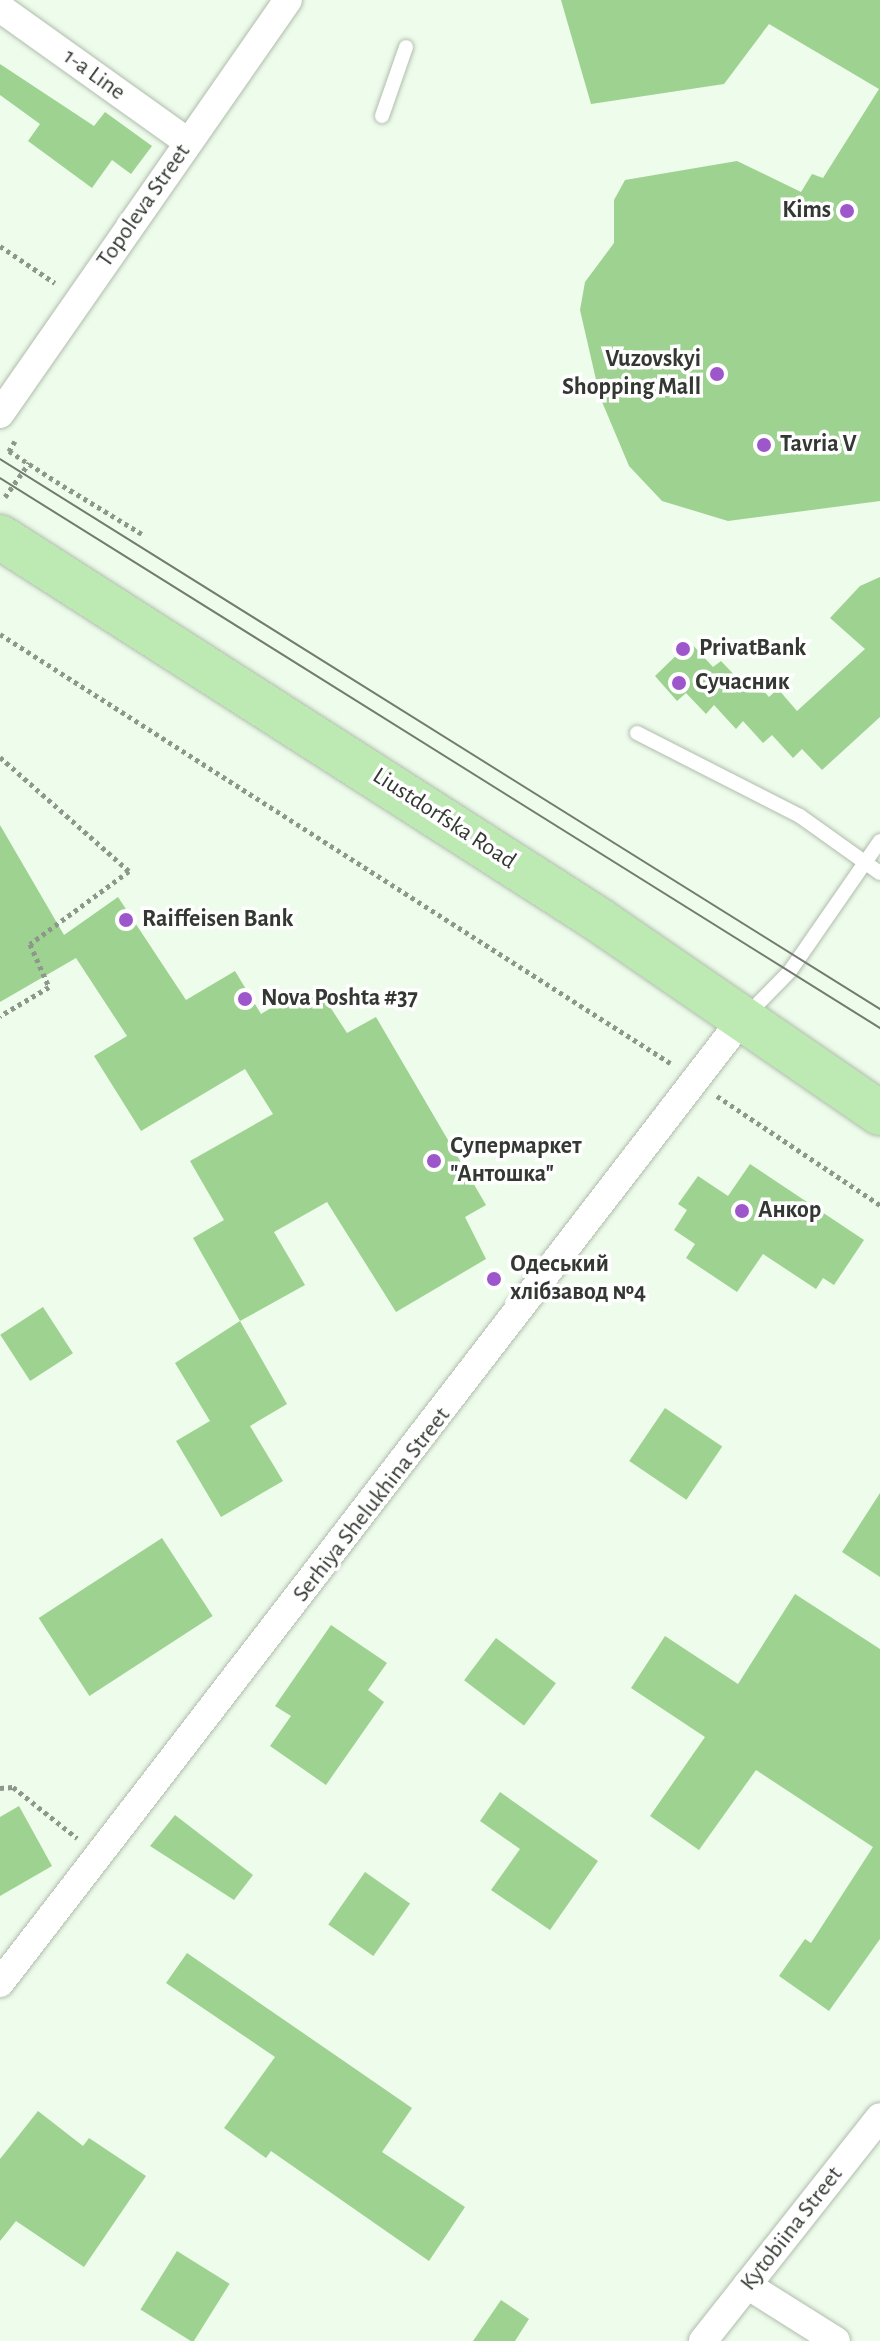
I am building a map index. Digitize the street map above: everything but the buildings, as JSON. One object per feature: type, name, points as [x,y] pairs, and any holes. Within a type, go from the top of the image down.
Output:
[{"type":"main road","name":"Liustdorfska Road","points":[[3,517],[599,920],[739,1023],[880,1113]]},
{"type":"street","name":"Topoleva Street","points":[[12,421],[80,299],[288,0]]},
{"type":"street","name":"1-a Line","points":[[0,8],[188,142]]},
{"type":"street","name":"Serhiya Shelukhina Street","points":[[0,1983],[468,1382],[692,1079],[739,1023]]},
{"type":"street","name":"Kytobiina Street","points":[[703,2341],[880,2117]]},
{"type":"street","points":[[747,2285],[836,2341]]},
{"type":"lane","points":[[382,116],[406,47]]},
{"type":"lane","points":[[637,733],[800,816],[880,873]]},
{"type":"lane","points":[[739,1023],[790,971],[880,841]]},
{"type":"path","points":[[0,246],[80,299]]},
{"type":"path","points":[[12,421],[9,451],[71,491]]},
{"type":"path","points":[[3,517],[29,463]]},
{"type":"path","points":[[62,485],[142,534]]},
{"type":"path","points":[[0,634],[692,1079],[880,1205]]},
{"type":"path","points":[[0,757],[129,871],[30,944],[49,987],[0,1016]]},
{"type":"path","points":[[0,1788],[13,1787],[99,1856]]},
{"type":"tram line","points":[[0,459],[880,1009]]},
{"type":"tram line","points":[[0,478],[880,1028]]},
{"type":"place","name":"Kims","points":[[847,211]]},
{"type":"place","name":"Vuzovskyi Shopping Mall","points":[[717,374]]},
{"type":"place","name":"Tavria V","points":[[764,445]]},
{"type":"place","name":"PrivatBank","points":[[683,649]]},
{"type":"place","name":"Сучасник","points":[[679,683]]},
{"type":"place","name":"Raiffeisen Bank","points":[[126,920]]},
{"type":"place","name":"Nova Poshta #37","points":[[245,999]]},
{"type":"place","name":"Супермаркет \"Антошка\"","points":[[434,1161]]},
{"type":"place","name":"Анкор","points":[[742,1211]]},
{"type":"place","name":"Одеський хлібзавод №4","points":[[494,1279]]}]
